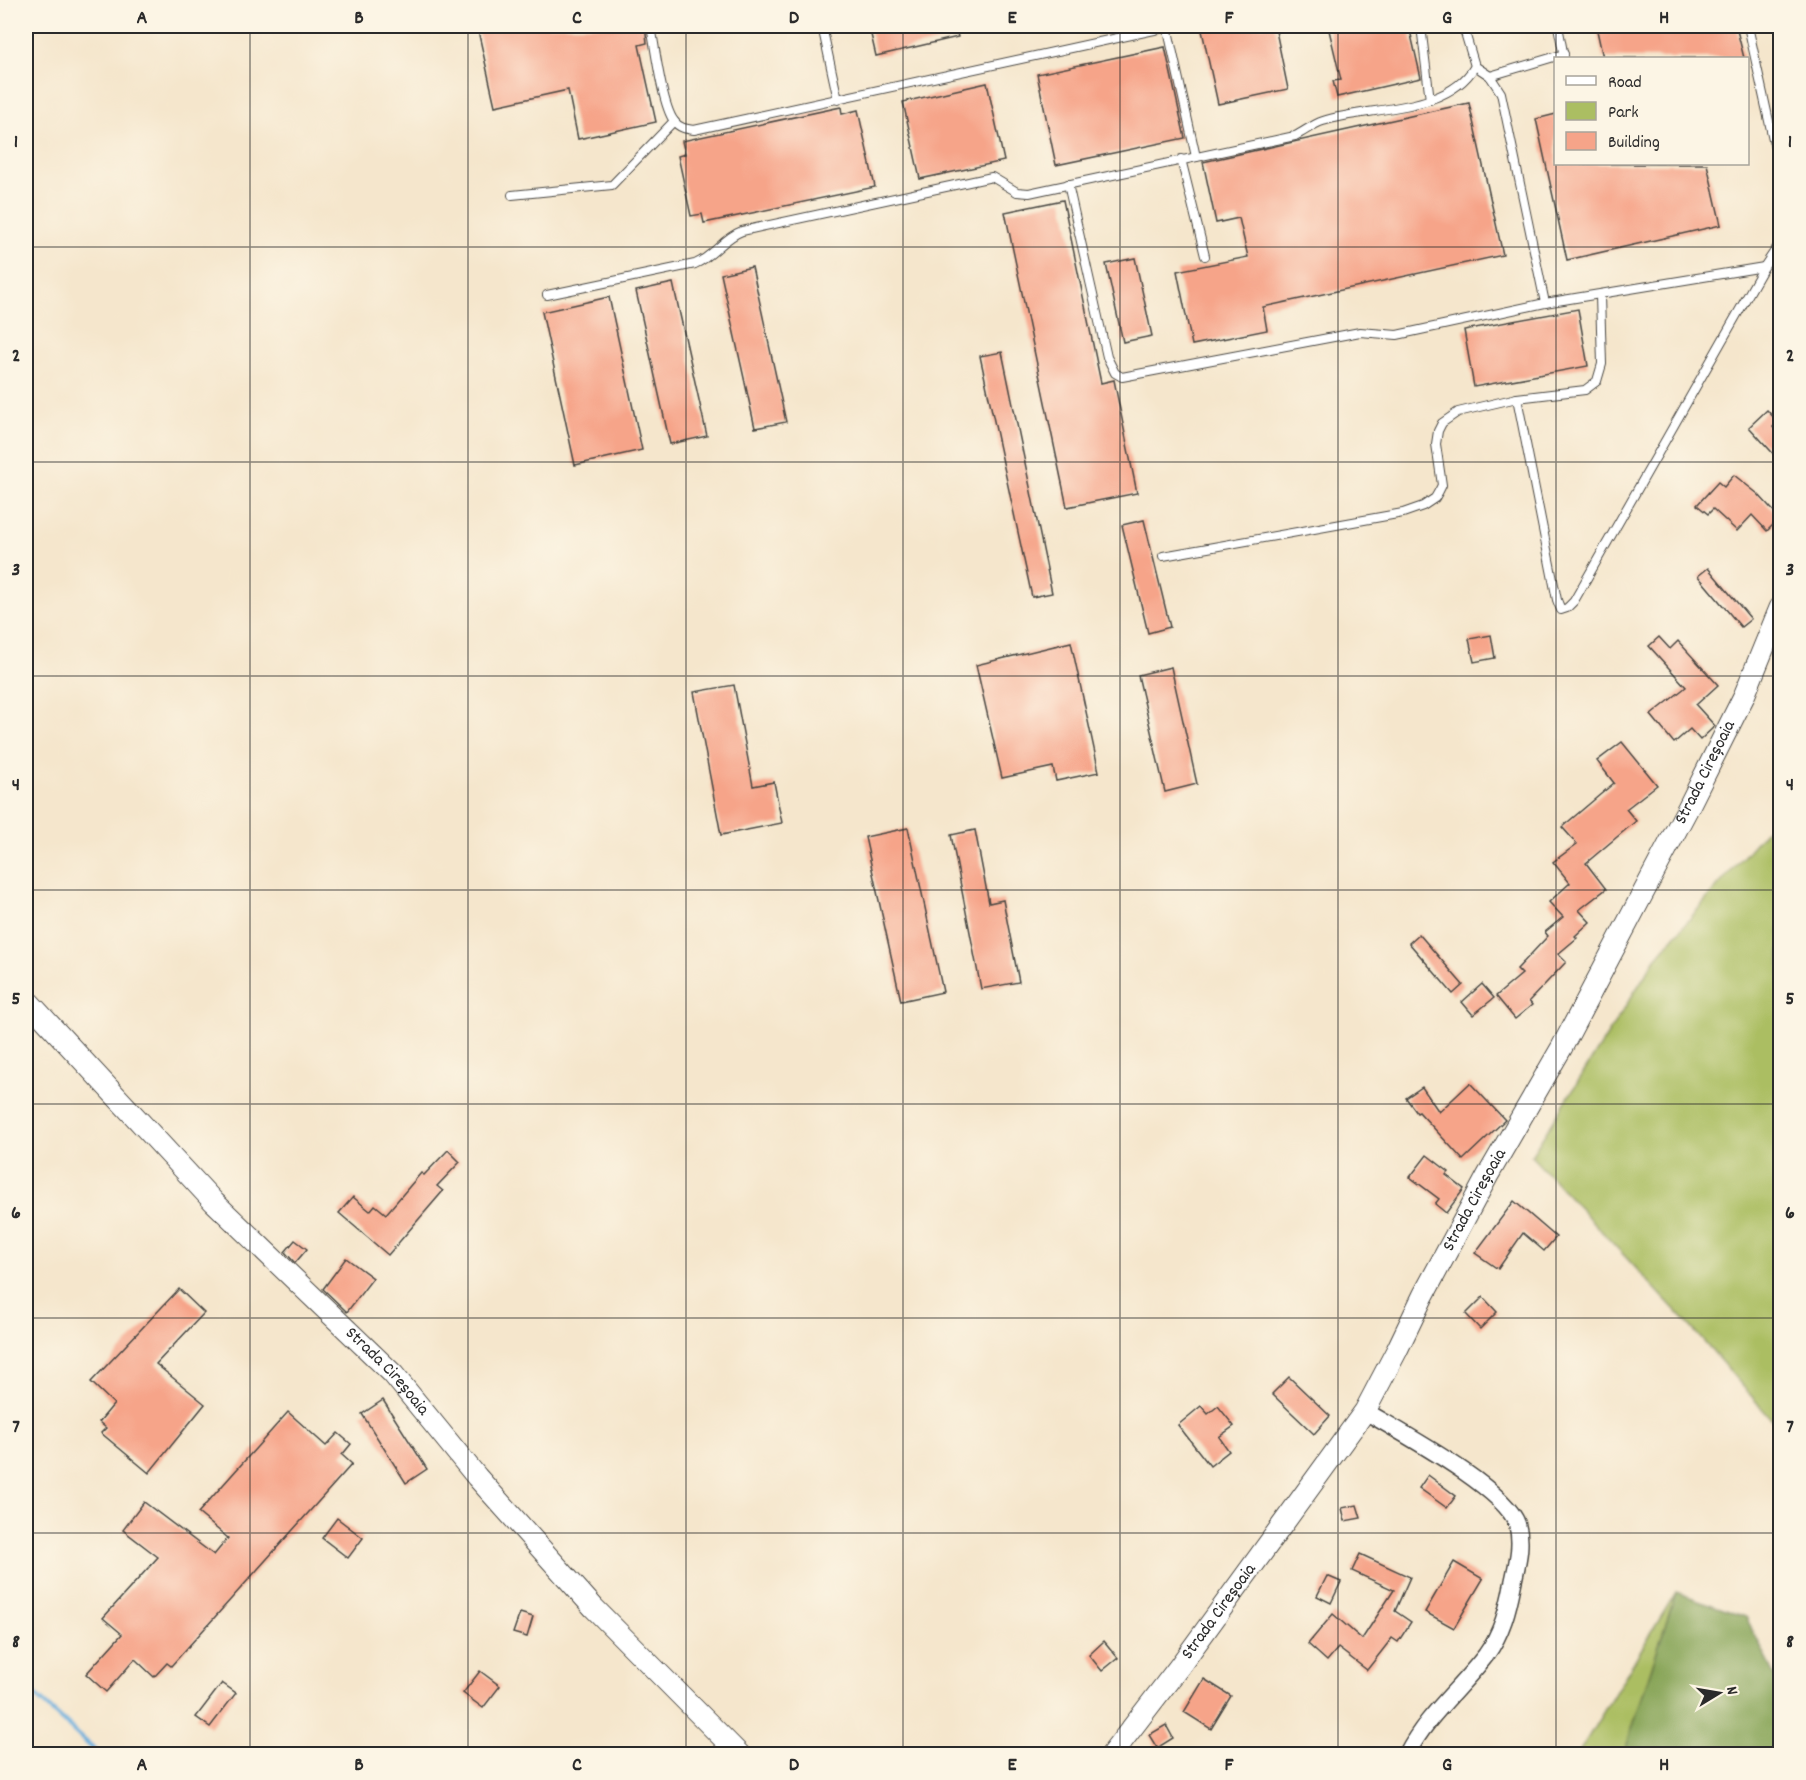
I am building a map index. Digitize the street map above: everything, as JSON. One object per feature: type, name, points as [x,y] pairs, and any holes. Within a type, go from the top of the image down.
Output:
[{"type":"street","name":"Strada Cireșoaia","points":[[1112,1755],[1179,1667],[1365,1411],[1433,1275],[1562,1047],[1689,806],[1743,696],[1780,608]]},
{"type":"street","name":"Strada Cireșoaia","points":[[26,999],[214,1202],[393,1374],[477,1477],[594,1608],[739,1755]]},
{"type":"street","points":[[1365,1411],[1466,1473],[1497,1497],[1517,1523],[1520,1546],[1505,1621],[1486,1654],[1426,1723],[1407,1755]]},
{"type":"lane","points":[[651,26],[667,105],[674,121],[681,128],[694,130],[1167,26],[1196,157]]},
{"type":"lane","points":[[822,26],[838,100]]},
{"type":"lane","points":[[1421,26],[1430,100]]},
{"type":"lane","points":[[1463,26],[1475,66],[1490,76],[1501,93],[1545,303]]},
{"type":"lane","points":[[1558,26],[1564,56]]},
{"type":"lane","points":[[1748,26],[1776,153],[1780,162]]},
{"type":"lane","points":[[1490,76],[1554,59]]},
{"type":"lane","points":[[547,296],[695,264],[706,260],[732,234],[742,231],[992,177],[1017,192],[1029,193],[1295,136],[1322,121],[1430,100],[1450,92],[1463,82],[1475,66]]},
{"type":"lane","points":[[512,195],[612,185],[674,121]]},
{"type":"lane","points":[[1181,159],[1205,256]]},
{"type":"lane","points":[[1068,184],[1107,357],[1115,373],[1122,376],[1360,332],[1397,335],[1545,303],[1764,267]]},
{"type":"lane","points":[[1516,398],[1557,600],[1561,610],[1574,601],[1764,267],[1780,243]]},
{"type":"lane","points":[[1162,556],[1403,513],[1424,506],[1435,498],[1442,485],[1436,444],[1442,423],[1458,412],[1516,398],[1585,390],[1597,381],[1602,364],[1600,295]]},
{"type":"green space","points":[[1780,814],[1780,1429],[1691,1327],[1531,1156],[1656,958]]},
{"type":"green space","points":[[1676,1592],[1624,1754],[1578,1754]]},
{"type":"green space","points":[[1676,1592],[1746,1617],[1780,1685],[1780,1754],[1624,1754]]},
{"type":"building","points":[[477,26],[645,26],[647,43],[639,45],[656,122],[578,139],[568,90],[495,106]]},
{"type":"building","points":[[869,26],[955,26],[958,37],[876,56]]},
{"type":"building","points":[[1201,26],[1275,26],[1288,89],[1218,104]]},
{"type":"building","points":[[1328,26],[1409,26],[1421,78],[1337,97],[1333,81],[1341,80]]},
{"type":"building","points":[[1596,26],[1736,26],[1744,57],[1603,57]]},
{"type":"building","points":[[1165,47],[1185,138],[1056,165],[1037,74]]},
{"type":"building","points":[[987,83],[1004,161],[920,179],[903,102]]},
{"type":"building","points":[[1469,103],[1503,255],[1263,307],[1267,330],[1192,345],[1177,271],[1248,257],[1239,218],[1216,223],[1203,162]]},
{"type":"building","points":[[841,107],[842,114],[858,110],[875,187],[704,223],[702,214],[691,216],[678,156],[685,154],[682,141]]},
{"type":"building","points":[[1554,114],[1554,165],[1707,165],[1721,225],[1567,260],[1536,119]]},
{"type":"building","points":[[1063,200],[1101,383],[1114,380],[1137,493],[1067,507],[1005,212]]},
{"type":"building","points":[[1135,258],[1152,336],[1123,342],[1106,264]]},
{"type":"building","points":[[752,267],[786,422],[755,428],[721,274]]},
{"type":"building","points":[[673,283],[707,436],[670,444],[636,291]]},
{"type":"building","points":[[609,297],[642,450],[575,465],[542,312]]},
{"type":"building","points":[[1578,309],[1588,366],[1474,387],[1464,330]]},
{"type":"building","points":[[1002,352],[1052,593],[1032,597],[980,356]]},
{"type":"building","points":[[1767,410],[1778,422],[1773,427],[1780,436],[1780,461],[1749,427]]},
{"type":"building","points":[[1734,475],[1758,494],[1780,518],[1767,531],[1752,515],[1737,531],[1713,509],[1708,514],[1697,505],[1718,482],[1724,487]]},
{"type":"building","points":[[1144,520],[1170,627],[1148,633],[1122,525]]},
{"type":"building","points":[[1708,568],[1751,619],[1741,627],[1698,576]]},
{"type":"building","points":[[1491,635],[1495,658],[1474,662],[1469,639]]},
{"type":"building","points":[[1659,637],[1670,649],[1678,641],[1718,685],[1696,705],[1715,726],[1700,740],[1690,729],[1674,743],[1651,715],[1686,687],[1649,646]]},
{"type":"building","points":[[1071,642],[1099,772],[1056,781],[1053,767],[1002,778],[976,665]]},
{"type":"building","points":[[1171,667],[1197,784],[1165,792],[1138,675]]},
{"type":"building","points":[[734,685],[753,786],[774,782],[782,823],[721,835],[694,692]]},
{"type":"building","points":[[1622,742],[1657,785],[1626,809],[1636,821],[1586,863],[1606,889],[1579,910],[1590,922],[1575,936],[1577,938],[1558,954],[1566,962],[1529,1001],[1532,1005],[1515,1019],[1496,996],[1522,974],[1517,969],[1548,936],[1545,932],[1563,917],[1549,902],[1570,883],[1553,862],[1577,844],[1562,827],[1614,783],[1597,761]]},
{"type":"building","points":[[908,828],[943,992],[901,1001],[865,837]]},
{"type":"building","points":[[975,830],[989,903],[1003,900],[1019,982],[981,989],[951,835]]},
{"type":"building","points":[[1419,934],[1463,985],[1453,994],[1409,943]]},
{"type":"building","points":[[1482,984],[1494,998],[1473,1015],[1462,1002]]},
{"type":"building","points":[[1470,1083],[1505,1120],[1463,1160],[1419,1112],[1417,1113],[1406,1098],[1422,1087],[1439,1112]]},
{"type":"building","points":[[448,1150],[460,1162],[437,1186],[443,1191],[388,1255],[339,1213],[353,1197],[370,1211],[375,1205],[386,1214],[421,1173],[424,1175]]},
{"type":"building","points":[[1427,1155],[1449,1172],[1446,1175],[1464,1189],[1446,1213],[1435,1204],[1439,1199],[1410,1177]]},
{"type":"building","points":[[1514,1201],[1556,1237],[1544,1251],[1523,1233],[1498,1269],[1475,1253]]},
{"type":"building","points":[[295,1240],[307,1249],[295,1263],[285,1252]]},
{"type":"building","points":[[346,1258],[373,1278],[347,1312],[323,1289]]},
{"type":"building","points":[[179,1289],[204,1313],[156,1364],[205,1404],[149,1473],[101,1433],[106,1428],[99,1422],[114,1404],[91,1382]]},
{"type":"building","points":[[1483,1297],[1497,1312],[1480,1329],[1466,1314]]},
{"type":"building","points":[[1289,1377],[1330,1416],[1314,1434],[1272,1394]]},
{"type":"building","points":[[383,1400],[427,1469],[406,1483],[362,1414]]},
{"type":"building","points":[[1201,1406],[1208,1414],[1218,1406],[1234,1426],[1219,1437],[1229,1451],[1210,1466],[1178,1425]]},
{"type":"building","points":[[288,1412],[326,1446],[338,1433],[351,1444],[342,1455],[352,1464],[171,1666],[167,1663],[154,1677],[135,1659],[106,1692],[86,1674],[122,1634],[103,1618],[158,1557],[123,1530],[144,1502],[214,1555],[228,1538],[198,1513]]},
{"type":"building","points":[[1428,1475],[1456,1496],[1447,1508],[1419,1488]]},
{"type":"building","points":[[1357,1505],[1361,1518],[1345,1521],[1342,1508]]},
{"type":"building","points":[[337,1518],[363,1538],[348,1558],[322,1538]]},
{"type":"building","points":[[1360,1554],[1410,1577],[1395,1611],[1411,1622],[1398,1642],[1392,1638],[1367,1670],[1338,1648],[1327,1661],[1308,1644],[1333,1614],[1362,1639],[1394,1590],[1352,1571]]},
{"type":"building","points":[[1454,1562],[1483,1579],[1454,1628],[1425,1612]]},
{"type":"building","points":[[1327,1576],[1341,1582],[1331,1603],[1317,1596]]},
{"type":"building","points":[[520,1613],[533,1617],[527,1637],[513,1633]]},
{"type":"building","points":[[1104,1641],[1118,1658],[1102,1671],[1089,1655]]},
{"type":"building","points":[[480,1671],[500,1686],[483,1708],[463,1693]]},
{"type":"building","points":[[1204,1679],[1231,1696],[1211,1729],[1184,1712]]},
{"type":"building","points":[[222,1683],[236,1693],[210,1727],[196,1717]]},
{"type":"building","points":[[1166,1725],[1173,1738],[1157,1748],[1149,1735]]},
{"type":"waterway","points":[[26,1687],[99,1754]]}]
